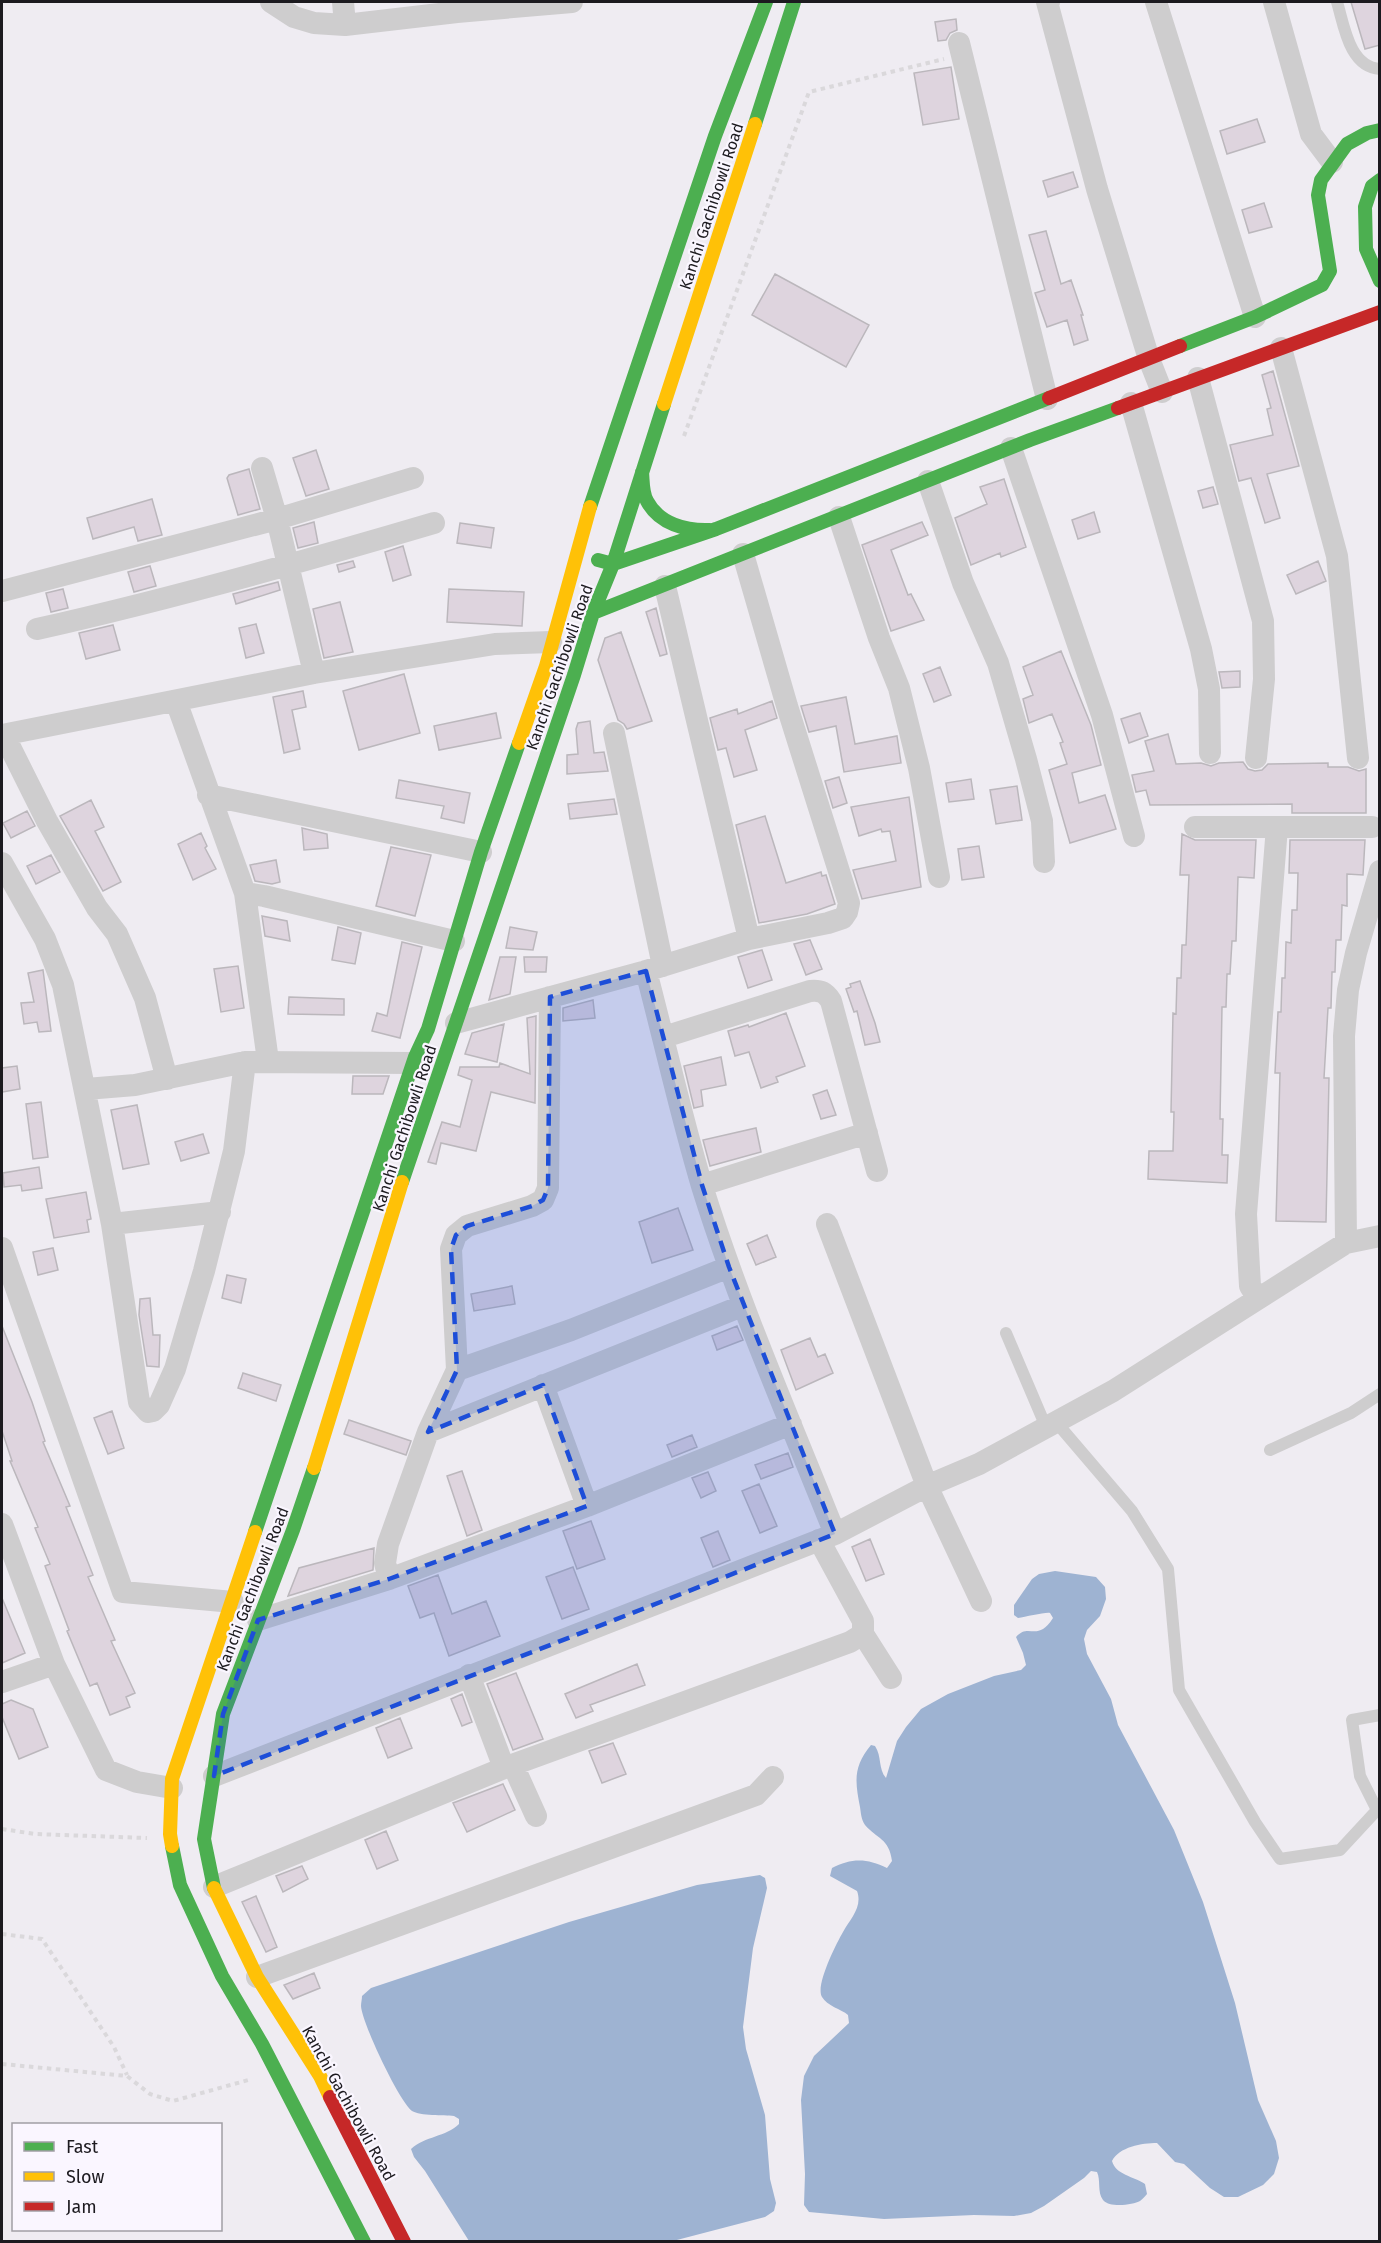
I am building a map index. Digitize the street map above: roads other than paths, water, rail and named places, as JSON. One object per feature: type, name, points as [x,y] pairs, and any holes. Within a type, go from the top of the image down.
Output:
[{"type":"main road","name":"Kanchi Gachibowli Road","points":[[404,2241],[320,2076],[257,1977],[214,1887],[204,1839],[223,1713],[293,1530],[341,1384],[404,1175],[456,1023],[560,670],[551,642],[593,497],[715,136],[766,2]]},
{"type":"main road","name":"Kanchi Gachibowli Road","points":[[364,2241],[262,2044],[222,1976],[180,1885],[170,1834],[172,1779],[413,1063],[428,1029],[481,852],[560,670],[593,613],[613,564],[794,2]]},
{"type":"main road","points":[[578,555],[613,564],[716,529],[1255,317],[1322,285],[1330,271],[1318,195],[1321,180],[1347,144],[1367,133],[1380,130]]},
{"type":"main road","points":[[1380,180],[1372,186],[1365,207],[1366,249],[1380,281]]},
{"type":"main road","points":[[593,613],[1011,448],[1380,312]]},
{"type":"main road","points":[[642,472],[646,499],[658,516],[679,527],[699,531],[716,529]]},
{"type":"street","points":[[271,2],[294,17],[314,24],[345,25],[457,7],[567,2]]},
{"type":"street","points":[[343,2],[345,25]]},
{"type":"street","points":[[1049,2],[1047,2],[1097,189],[1149,359],[1162,392]]},
{"type":"street","points":[[1156,2],[1255,317]]},
{"type":"street","points":[[1274,2],[1311,134],[1332,162]]},
{"type":"street","points":[[961,49],[1047,399]]},
{"type":"street","points":[[1281,348],[1337,556],[1358,758]]},
{"type":"street","points":[[1198,378],[1263,621],[1264,679],[1256,758]]},
{"type":"street","points":[[1131,403],[1202,649],[1209,689],[1210,753]]},
{"type":"street","points":[[1011,448],[1102,716],[1134,836]]},
{"type":"street","points":[[262,468],[277,519],[314,673]]},
{"type":"street","points":[[2,591],[277,519],[413,478]]},
{"type":"street","points":[[928,481],[963,583],[998,663],[1042,821],[1044,861]]},
{"type":"street","points":[[839,517],[898,688],[919,768],[939,877]]},
{"type":"street","points":[[37,629],[151,603],[288,567],[434,523]]},
{"type":"street","points":[[456,1023],[655,969],[749,939],[843,918],[847,912],[849,903],[790,717],[743,554]]},
{"type":"street","points":[[665,586],[749,939]]},
{"type":"street","points":[[167,1079],[145,998],[117,934],[97,908],[47,821],[3,735],[314,673],[495,644],[551,642]]},
{"type":"street","points":[[176,701],[245,893],[268,1061]]},
{"type":"street","points":[[614,733],[655,969],[664,1037],[702,1185],[742,1306],[791,1424],[827,1537],[863,1621],[863,1634],[891,1678]]},
{"type":"street","points":[[208,795],[481,852]]},
{"type":"street","points":[[1195,827],[1372,827]]},
{"type":"street","points":[[1258,1299],[1250,1286],[1246,1214],[1277,827]]},
{"type":"street","points":[[2,862],[45,939],[63,985],[112,1224],[139,1402],[148,1412],[153,1412],[162,1399],[175,1369],[220,1212],[234,1151],[245,1062]]},
{"type":"street","points":[[1346,1243],[1344,1036],[1348,990],[1356,953],[1380,871]]},
{"type":"street","points":[[245,893],[454,941]]},
{"type":"street","points":[[664,1037],[820,990],[831,1001],[877,1171]]},
{"type":"street","points":[[389,1579],[385,1563],[388,1544],[428,1432],[457,1370],[451,1249],[456,1235],[467,1226],[532,1206],[543,1200],[548,1188],[550,997]]},
{"type":"street","points":[[86,1089],[135,1085],[245,1062],[413,1063]]},
{"type":"street","points":[[702,1185],[867,1133]]},
{"type":"street","points":[[112,1224],[220,1212]]},
{"type":"street","points":[[827,1224],[927,1486],[981,1601]]},
{"type":"street","points":[[214,1776],[827,1537],[927,1486],[979,1464],[1113,1391],[1346,1243],[1380,1236]]},
{"type":"street","points":[[2,1248],[123,1592],[233,1602]]},
{"type":"street","points":[[457,1370],[571,1330],[729,1267]]},
{"type":"street","points":[[428,1432],[742,1306]]},
{"type":"street","points":[[543,1385],[587,1506]]},
{"type":"street","points":[[258,1620],[389,1579],[587,1506],[791,1424]]},
{"type":"street","points":[[2,1524],[54,1664],[106,1770],[137,1782],[172,1788]]},
{"type":"street","points":[[214,1887],[508,1766],[850,1642],[863,1634]]},
{"type":"street","points":[[2,1682],[54,1664]]},
{"type":"street","points":[[469,1675],[508,1766],[536,1816]]},
{"type":"street","points":[[257,1977],[756,1795],[772,1777]]},
{"type":"lane","points":[[1337,2],[1356,56],[1365,66],[1380,69]]},
{"type":"lane","points":[[1006,1333],[1051,1424],[1132,1511],[1168,1569],[1179,1690],[1255,1822],[1280,1859],[1340,1850],[1377,1810],[1360,1776],[1352,1720],[1380,1715]]},
{"type":"lane","points":[[1270,1450],[1351,1413],[1380,1394]]},
{"type":"water","points":[[1055,1571],[1096,1577],[1105,1587],[1106,1599],[1100,1616],[1087,1630],[1084,1639],[1087,1654],[1111,1699],[1118,1725],[1174,1830],[1203,1902],[1235,2003],[1258,2100],[1276,2141],[1279,2158],[1274,2174],[1263,2185],[1238,2197],[1224,2197],[1210,2188],[1184,2164],[1175,2162],[1157,2143],[1151,2143],[1125,2149],[1112,2161],[1121,2172],[1145,2184],[1147,2194],[1140,2201],[1132,2204],[1106,2203],[1100,2193],[1097,2172],[1091,2171],[1044,2206],[1031,2213],[1014,2216],[974,2215],[884,2219],[809,2212],[804,2205],[805,2174],[801,2100],[804,2076],[814,2056],[849,2023],[848,2015],[827,2003],[822,1997],[821,1984],[831,1955],[855,1913],[858,1902],[857,1891],[830,1876],[832,1868],[846,1862],[859,1860],[873,1862],[887,1868],[892,1861],[885,1843],[869,1830],[862,1818],[858,1798],[858,1767],[871,1745],[875,1746],[886,1778],[897,1741],[921,1709],[948,1694],[994,1676],[1021,1670],[1026,1665],[1016,1637],[1025,1631],[1042,1629],[1053,1618],[1048,1613],[1018,1618],[1014,1615],[1014,1605],[1032,1579],[1039,1574]]},
{"type":"water","points":[[760,1875],[765,1878],[767,1888],[753,1948],[743,2027],[746,2049],[765,2115],[770,2179],[776,2203],[774,2211],[765,2217],[673,2241],[469,2241],[411,2149],[423,2141],[454,2128],[459,2124],[459,2119],[454,2116],[416,2113],[406,2104],[390,2078],[374,2044],[363,2015],[362,1996],[371,1988],[569,1922],[697,1885]]}]
